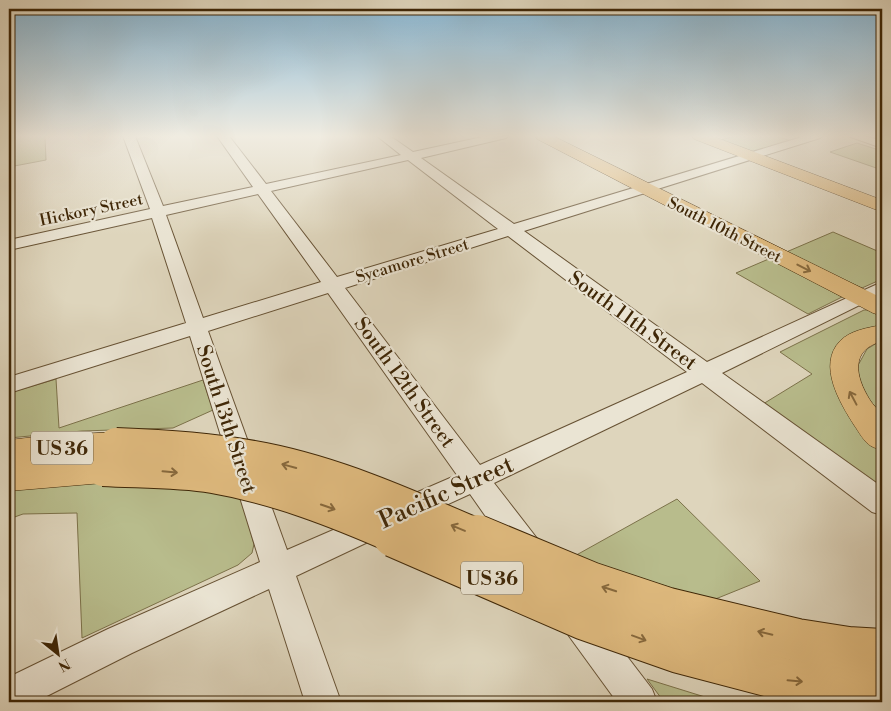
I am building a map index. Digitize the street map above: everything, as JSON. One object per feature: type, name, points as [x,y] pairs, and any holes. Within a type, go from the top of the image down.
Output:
[{"type":"main road","name":"South 10th Street","points":[[608,169],[875,297]]},
{"type":"main road","points":[[786,169],[882,206]]},
{"type":"main road","points":[[882,333],[864,337],[855,343],[849,350],[844,373],[847,387],[854,400],[864,416],[882,437]]},
{"type":"main road","name":"US 36","points":[[9,454],[43,449],[110,457],[212,476],[268,489],[331,508],[585,619],[680,652],[786,680],[882,689]]},
{"type":"main road","name":"US 36","points":[[9,476],[110,457],[223,453],[286,465],[371,493],[591,583],[687,615],[775,635],[866,650],[882,650]]},
{"type":"street","name":"South 13th Street","points":[[142,169],[158,212],[323,702]]},
{"type":"street","name":"South 12th Street","points":[[249,169],[638,702]]},
{"type":"street","name":"Hickory Street","points":[[9,245],[351,169]]},
{"type":"street","name":"South 11th Street","points":[[429,169],[882,503]]},
{"type":"street","name":"Sycamore Street","points":[[9,385],[707,169]]},
{"type":"street","name":"Pacific Street","points":[[9,696],[120,641],[875,297]]},
{"type":"green space","points":[[833,232],[882,253],[882,279],[862,288],[784,253]]},
{"type":"green space","points":[[771,258],[842,297],[808,314],[736,273]]},
{"type":"green space","points":[[864,310],[871,310],[882,315],[882,329],[872,329],[837,354],[882,447],[882,489],[763,404],[812,374],[780,352]]},
{"type":"green space","points":[[882,340],[882,425],[867,403],[856,369],[867,349]]},
{"type":"green space","points":[[56,379],[59,428],[203,380],[213,410],[173,428],[82,431],[9,438],[9,393]]},
{"type":"green space","points":[[33,483],[174,484],[241,496],[254,544],[252,553],[238,565],[82,638],[77,513],[23,514],[9,519],[9,486]]},
{"type":"green space","points":[[677,499],[760,581],[713,600],[571,558]]},
{"type":"green space","points":[[647,679],[721,702],[664,702]]}]
